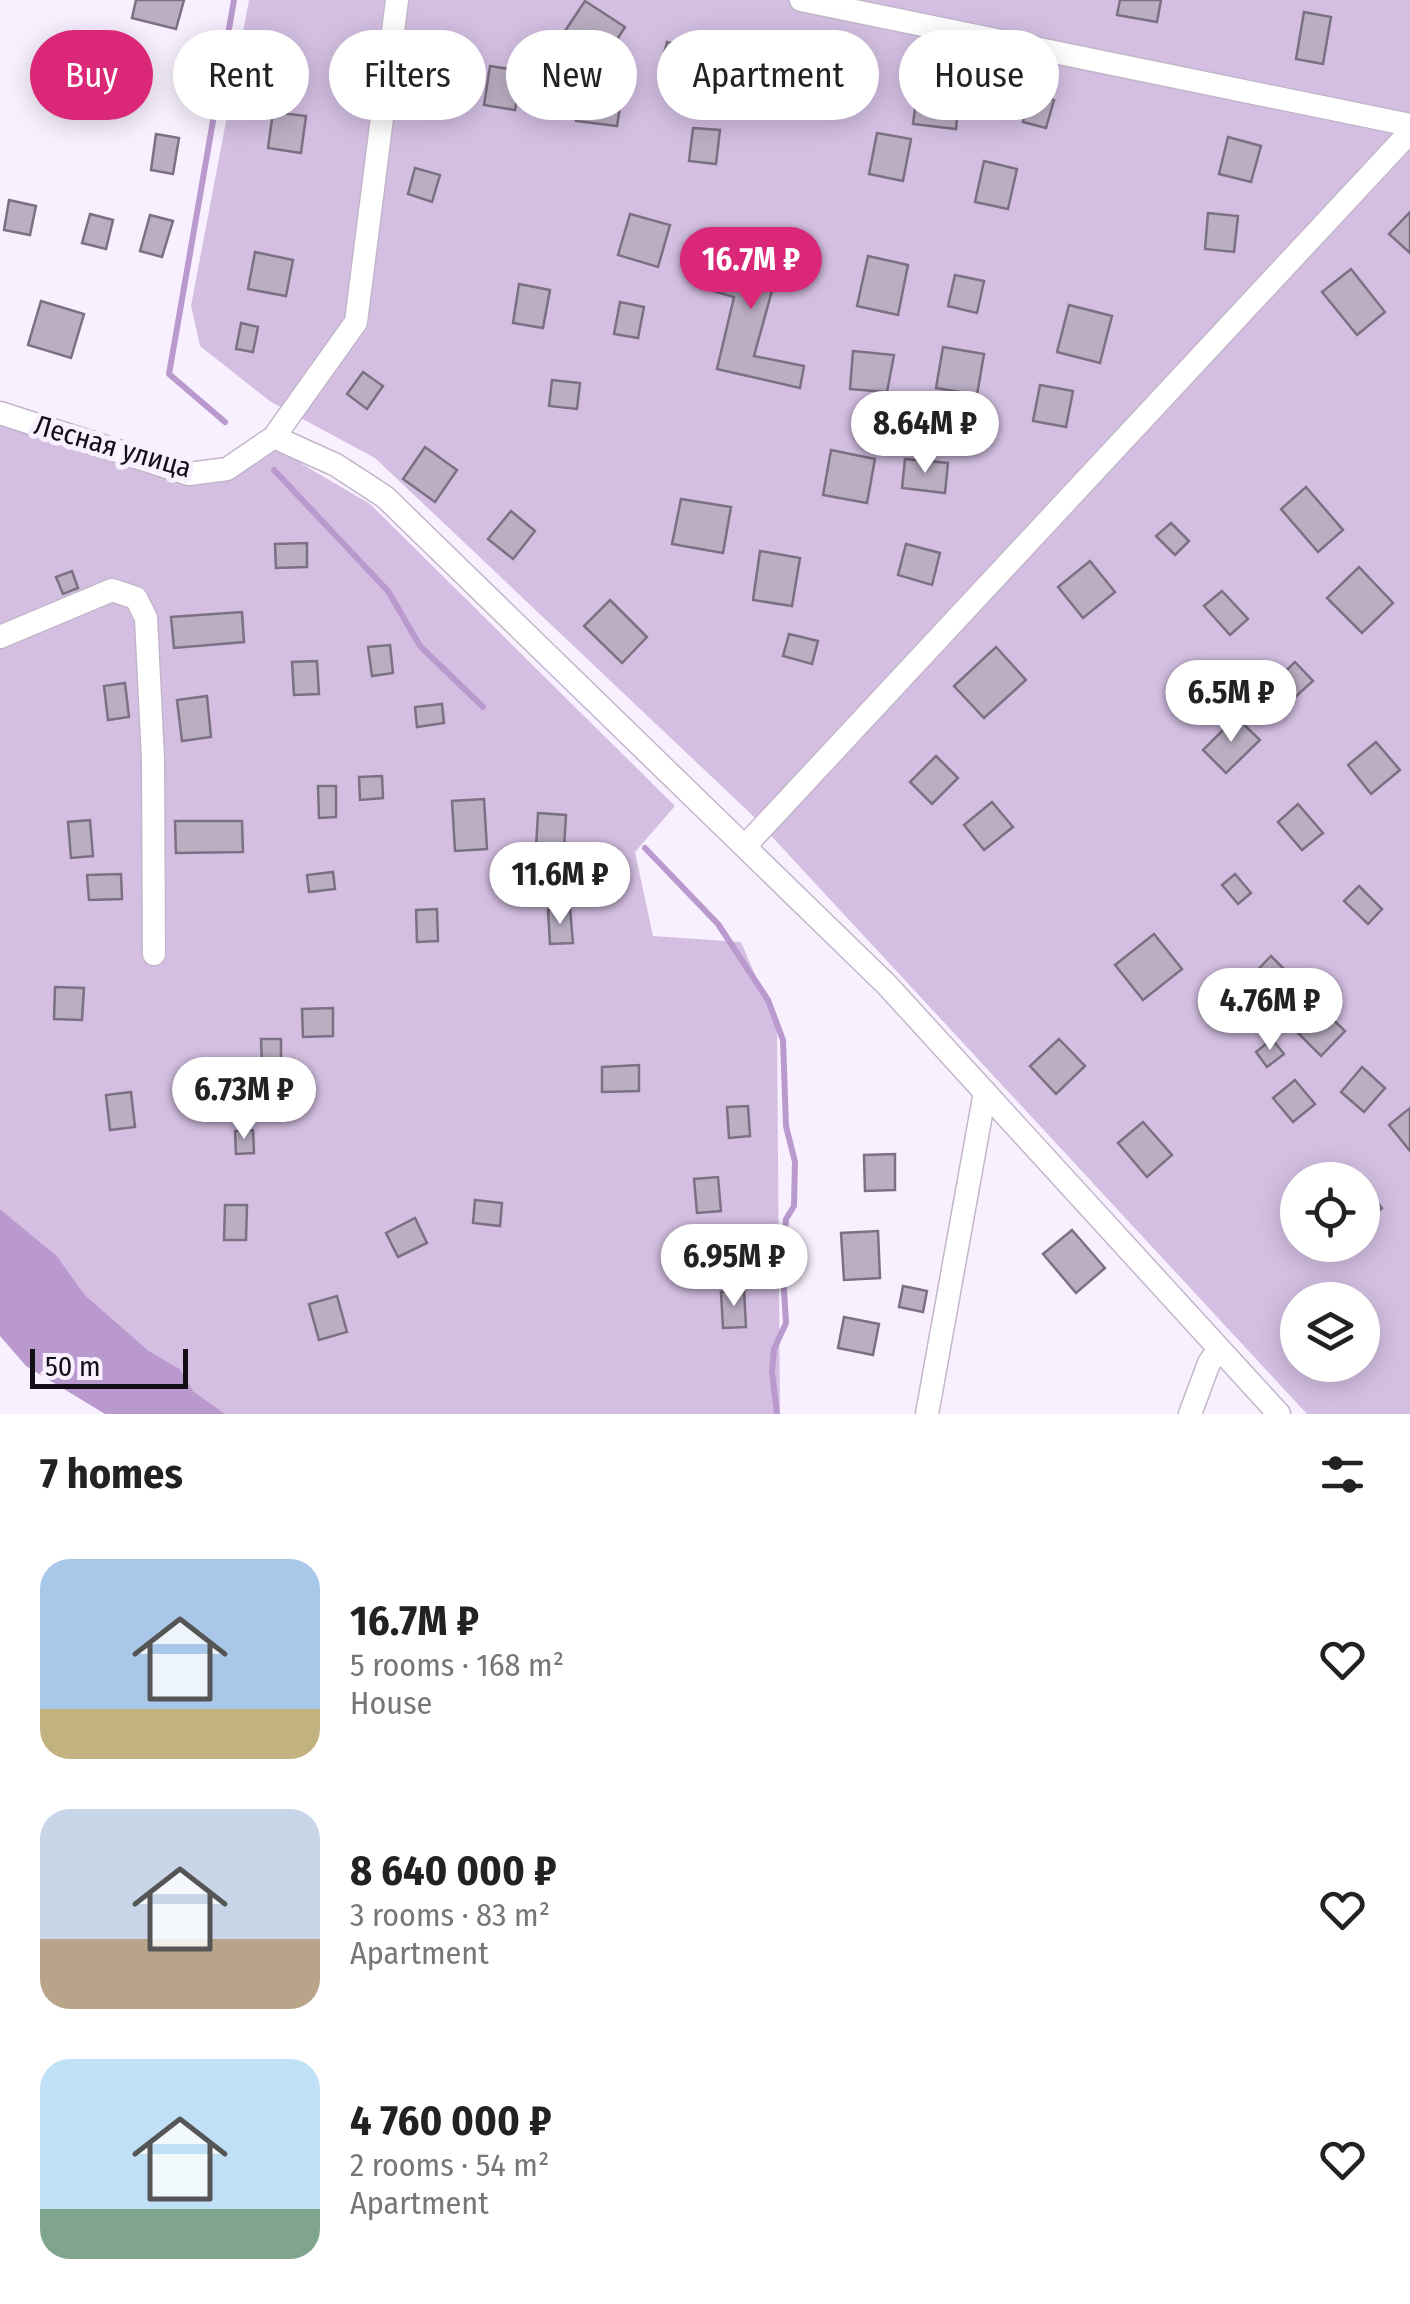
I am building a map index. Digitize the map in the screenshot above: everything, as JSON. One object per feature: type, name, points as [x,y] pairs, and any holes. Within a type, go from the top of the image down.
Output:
[{"type":"street","points":[[397,0],[356,322],[274,437],[336,465],[384,496],[746,844],[888,985],[1279,1414]]},
{"type":"street","points":[[801,0],[1410,129]]},
{"type":"street","points":[[746,844],[1410,129]]},
{"type":"street","name":"Лесная улица","points":[[0,413],[189,474],[227,469],[274,437]]},
{"type":"street","points":[[0,637],[112,590],[136,598],[146,618],[152,742],[154,954]]},
{"type":"street","points":[[927,1414],[985,1092]]},
{"type":"street","points":[[1190,1414],[1209,1363],[1220,1349]]},
{"type":"shaded area","points":[[249,0],[1410,0],[1410,1414],[1307,1414],[750,813],[375,458],[271,402],[200,346],[191,306],[226,120],[309,120],[309,30],[243,30]]},
{"type":"shaded area","points":[[0,413],[189,474],[274,437],[302,464],[370,504],[675,806],[635,852],[653,936],[741,942],[777,1026],[780,1414],[224,1414],[193,1391],[180,1369],[149,1351],[85,1295],[57,1256],[0,1209]]},
{"type":"shaded area","points":[[0,1209],[57,1256],[85,1295],[149,1351],[180,1369],[193,1391],[225,1414],[105,1414],[26,1366],[0,1336]]},
{"type":"building","points":[[136,0],[184,0],[176,29],[132,18]]},
{"type":"building","points":[[1120,0],[1161,0],[1157,22],[1117,15]]},
{"type":"building","points":[[585,1],[625,27],[623,30],[566,30]]},
{"type":"building","points":[[1304,12],[1331,17],[1323,64],[1296,59]]},
{"type":"building","points":[[490,66],[506,68],[506,109],[486,105]]},
{"type":"building","points":[[272,120],[305,120],[301,153],[268,148]]},
{"type":"building","points":[[576,120],[618,120],[617,126]]},
{"type":"building","points":[[914,120],[957,120],[956,129],[913,124]]},
{"type":"building","points":[[1023,120],[1048,120],[1046,128]]},
{"type":"building","points":[[693,128],[720,130],[716,164],[689,161]]},
{"type":"building","points":[[877,133],[911,139],[903,181],[869,174]]},
{"type":"building","points":[[156,134],[179,138],[173,174],[151,170]]},
{"type":"building","points":[[1228,137],[1261,146],[1251,182],[1219,174]]},
{"type":"building","points":[[984,161],[1017,169],[1008,209],[975,202]]},
{"type":"building","points":[[415,168],[440,175],[432,202],[408,194]]},
{"type":"building","points":[[9,200],[36,206],[30,235],[4,230]]},
{"type":"building","points":[[1410,212],[1410,253],[1389,234]]},
{"type":"building","points":[[1208,213],[1238,216],[1234,252],[1205,249]]},
{"type":"building","points":[[90,214],[113,220],[106,249],[82,243]]},
{"type":"building","points":[[630,214],[670,225],[658,267],[618,255]]},
{"type":"building","points":[[150,215],[173,221],[162,257],[140,251]]},
{"type":"building","points":[[728,237],[783,251],[754,356],[804,366],[800,388],[717,369],[734,297],[713,291]]},
{"type":"building","points":[[255,252],[293,260],[286,296],[248,289]]},
{"type":"building","points":[[868,256],[908,265],[898,315],[857,306]]},
{"type":"building","points":[[1351,269],[1385,312],[1357,335],[1322,292]]},
{"type":"building","points":[[955,275],[984,281],[977,313],[948,306]]},
{"type":"building","points":[[519,284],[550,290],[543,328],[513,323]]},
{"type":"building","points":[[41,301],[84,314],[71,358],[28,345]]},
{"type":"building","points":[[620,302],[644,307],[638,338],[614,334]]},
{"type":"building","points":[[1069,305],[1112,316],[1100,363],[1057,352]]},
{"type":"building","points":[[241,323],[258,327],[253,352],[236,349]]},
{"type":"building","points":[[943,347],[984,354],[977,395],[936,388]]},
{"type":"building","points":[[853,351],[894,355],[887,392],[850,389]]},
{"type":"building","points":[[363,372],[383,386],[367,409],[347,394]]},
{"type":"building","points":[[552,380],[580,383],[577,409],[549,406]]},
{"type":"building","points":[[1040,385],[1073,391],[1066,427],[1033,421]]},
{"type":"building","points":[[425,447],[457,470],[435,502],[403,479]]},
{"type":"building","points":[[831,450],[875,459],[867,503],[823,495]]},
{"type":"building","points":[[905,459],[948,463],[945,493],[902,488]]},
{"type":"building","points":[[1306,487],[1343,530],[1318,552],[1281,509]]},
{"type":"building","points":[[681,499],[731,507],[723,553],[672,544]]},
{"type":"building","points":[[511,511],[535,531],[513,559],[488,539]]},
{"type":"building","points":[[1171,523],[1189,541],[1175,555],[1156,536]]},
{"type":"building","points":[[307,543],[307,567],[276,568],[275,544]]},
{"type":"building","points":[[906,544],[940,553],[932,585],[898,575]]},
{"type":"building","points":[[760,551],[800,558],[792,606],[753,600]]},
{"type":"building","points":[[1090,561],[1115,592],[1083,618],[1058,587]]},
{"type":"building","points":[[1359,567],[1393,603],[1362,633],[1327,598]]},
{"type":"building","points":[[72,571],[78,588],[63,594],[56,577]]},
{"type":"building","points":[[1222,591],[1248,619],[1230,635],[1204,606]]},
{"type":"building","points":[[610,600],[647,637],[622,663],[584,626]]},
{"type":"building","points":[[242,612],[244,642],[174,648],[171,617]]},
{"type":"building","points":[[789,634],[818,641],[812,664],[783,656]]},
{"type":"building","points":[[390,645],[393,673],[372,676],[368,647]]},
{"type":"building","points":[[996,647],[1026,680],[984,718],[954,686]]},
{"type":"building","points":[[317,661],[319,694],[294,695],[292,662]]},
{"type":"building","points":[[1295,662],[1313,681],[1293,699],[1276,680]]},
{"type":"building","points":[[125,683],[129,717],[108,720],[104,686]]},
{"type":"building","points":[[207,696],[211,737],[182,741],[177,700]]},
{"type":"building","points":[[442,704],[444,723],[417,727],[415,707]]},
{"type":"building","points":[[1236,717],[1260,740],[1226,773],[1203,750]]},
{"type":"building","points":[[1376,742],[1400,770],[1371,794],[1348,765]]},
{"type":"building","points":[[936,756],[958,778],[932,804],[910,782]]},
{"type":"building","points":[[382,776],[383,798],[360,800],[359,777]]},
{"type":"building","points":[[318,786],[336,786],[336,817],[319,818]]},
{"type":"building","points":[[484,799],[487,849],[455,851],[452,801]]},
{"type":"building","points":[[992,802],[1013,827],[984,850],[964,825]]},
{"type":"building","points":[[1298,804],[1323,833],[1302,850],[1278,822]]},
{"type":"building","points":[[538,813],[566,815],[564,848],[536,847]]},
{"type":"building","points":[[90,820],[93,856],[71,858],[68,822]]},
{"type":"building","points":[[175,821],[242,821],[243,852],[176,853]]},
{"type":"building","points":[[333,872],[335,889],[309,892],[307,875]]},
{"type":"building","points":[[121,874],[122,899],[89,900],[87,875]]},
{"type":"building","points":[[1235,874],[1251,893],[1238,904],[1222,885]]},
{"type":"building","points":[[1359,886],[1382,909],[1368,924],[1344,901]]},
{"type":"building","points":[[437,909],[438,941],[417,942],[416,910]]},
{"type":"building","points":[[570,909],[573,943],[550,944],[548,910]]},
{"type":"building","points":[[1154,934],[1182,969],[1143,1000],[1115,965]]},
{"type":"building","points":[[1271,956],[1298,983],[1275,1006],[1248,980]]},
{"type":"building","points":[[55,987],[84,988],[82,1020],[54,1019]]},
{"type":"building","points":[[333,1008],[333,1036],[303,1037],[302,1009]]},
{"type":"building","points":[[1321,1008],[1345,1031],[1321,1056],[1297,1032]]},
{"type":"building","points":[[261,1039],[281,1039],[281,1065],[262,1066]]},
{"type":"building","points":[[1059,1039],[1085,1066],[1056,1094],[1030,1066]]},
{"type":"building","points":[[1272,1039],[1284,1054],[1267,1067],[1256,1052]]},
{"type":"building","points":[[639,1065],[639,1091],[602,1092],[602,1067]]},
{"type":"building","points":[[1362,1067],[1385,1088],[1364,1112],[1341,1092]]},
{"type":"building","points":[[1295,1080],[1315,1104],[1293,1122],[1273,1098]]},
{"type":"building","points":[[131,1092],[135,1127],[110,1130],[106,1095]]},
{"type":"building","points":[[748,1106],[750,1136],[729,1138],[727,1107]]},
{"type":"building","points":[[1410,1108],[1410,1151],[1389,1125]]},
{"type":"building","points":[[1143,1122],[1172,1155],[1147,1177],[1118,1143]]},
{"type":"building","points":[[253,1130],[254,1153],[236,1154],[235,1131]]},
{"type":"building","points":[[895,1154],[895,1190],[865,1191],[864,1155]]},
{"type":"building","points":[[718,1177],[721,1211],[697,1213],[694,1179]]},
{"type":"building","points":[[475,1200],[502,1203],[500,1226],[473,1223]]},
{"type":"building","points":[[225,1205],[247,1205],[246,1240],[224,1240]]},
{"type":"building","points":[[415,1218],[427,1243],[398,1257],[386,1233]]},
{"type":"building","points":[[1072,1230],[1105,1268],[1076,1293],[1043,1254]]},
{"type":"building","points":[[878,1231],[880,1278],[844,1280],[841,1233]]},
{"type":"building","points":[[903,1286],[927,1291],[923,1312],[899,1307]]},
{"type":"building","points":[[744,1290],[746,1327],[723,1328],[721,1292]]},
{"type":"building","points":[[337,1296],[347,1332],[319,1340],[309,1304]]},
{"type":"building","points":[[844,1317],[879,1324],[873,1355],[838,1348]]},
{"type":"waterway","points":[[225,422],[169,374],[234,0]]},
{"type":"waterway","points":[[274,470],[388,591],[420,646],[483,707]]},
{"type":"waterway","points":[[645,848],[718,924],[768,1000],[783,1040],[786,1126],[795,1162],[794,1206],[786,1219],[782,1258],[786,1323],[774,1349],[772,1372],[777,1414]]}]
